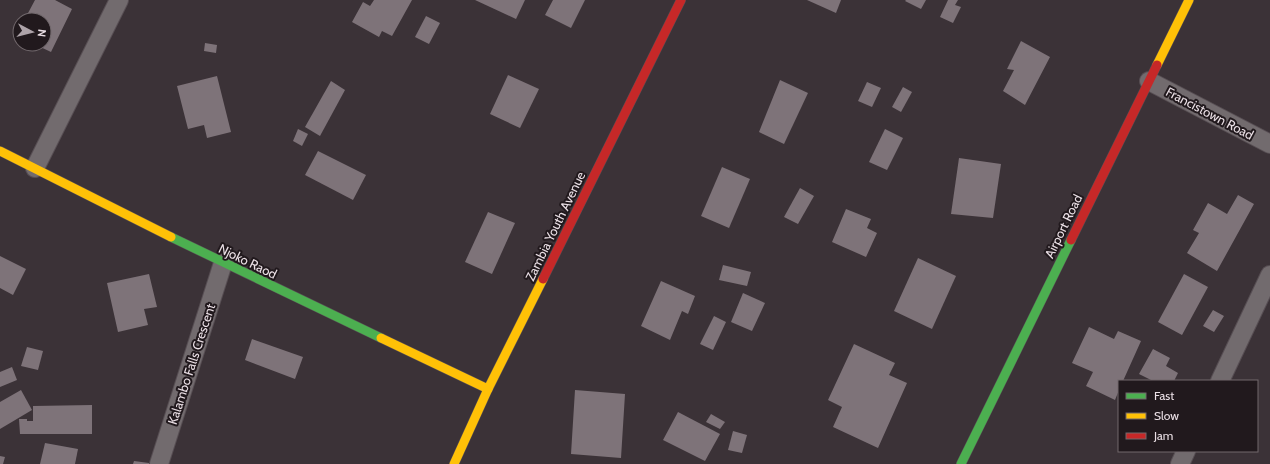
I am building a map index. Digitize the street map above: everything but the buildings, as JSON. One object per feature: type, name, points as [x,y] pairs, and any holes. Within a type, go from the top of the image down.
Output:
[{"type":"street","points":[[35,168],[119,0]]},
{"type":"street","name":"Zambia Youth Avenue","points":[[454,464],[488,388],[682,0]]},
{"type":"street","name":"Airport Road","points":[[961,464],[1189,0]]},
{"type":"street","name":"Francistown Road","points":[[1149,81],[1270,144]]},
{"type":"street","name":"Njoko Raod","points":[[0,151],[223,263],[488,388]]},
{"type":"street","name":"Kalambo Falls Crescent","points":[[160,464],[223,263]]},
{"type":"street","points":[[1220,380],[1270,275]]},
{"type":"street","points":[[1180,464],[1186,452]]},
{"type":"traffic: fast","points":[[171,237],[381,338]]},
{"type":"traffic: fast","points":[[961,464],[1071,240]]},
{"type":"traffic: slow","points":[[1157,65],[1189,0]]},
{"type":"traffic: slow","points":[[0,151],[171,237]]},
{"type":"traffic: slow","points":[[454,464],[488,389],[543,279]]},
{"type":"traffic: slow","points":[[381,338],[488,389]]},
{"type":"traffic: jam","points":[[543,279],[681,0]]},
{"type":"traffic: jam","points":[[1071,240],[1157,65]]}]
